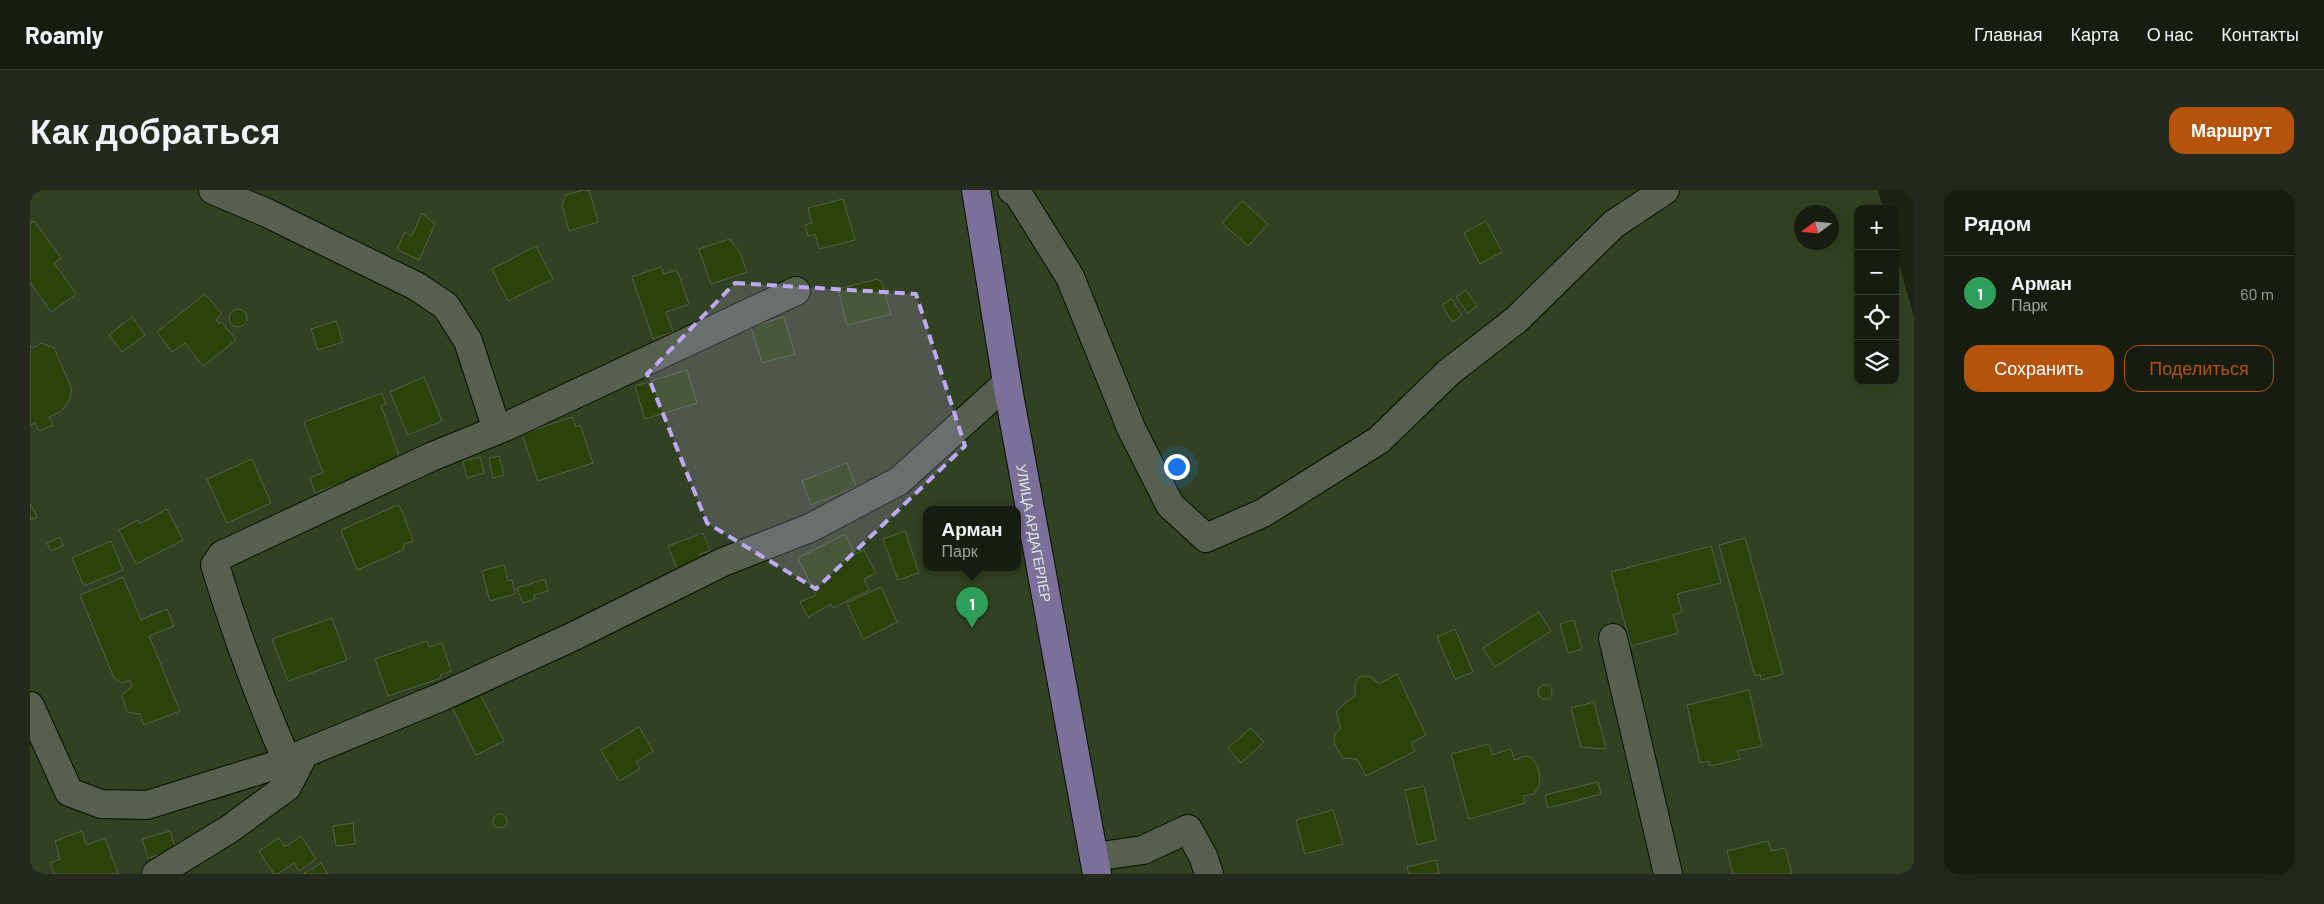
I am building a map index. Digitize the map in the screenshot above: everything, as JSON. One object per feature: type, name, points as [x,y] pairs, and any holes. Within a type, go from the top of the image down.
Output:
[{"type":"main road","name":"УЛИЦА АРДАГЕРЛЕР","points":[[976,190],[1007,383],[1095,866]]},
{"type":"street","points":[[213,190],[267,213],[416,286],[446,306],[468,342],[497,430]]},
{"type":"street","points":[[1012,190],[1018,194],[1070,277],[1131,428],[1170,505],[1206,538],[1263,513],[1379,440],[1449,372],[1516,320],[1614,224],[1665,190]]},
{"type":"street","points":[[296,757],[264,710],[215,565],[222,555],[431,457],[497,430],[796,291]]},
{"type":"street","points":[[30,706],[69,792],[101,804],[147,805],[296,757],[441,697],[572,637],[723,562],[810,528],[899,481],[1007,383]]},
{"type":"street","points":[[1613,638],[1668,874]]},
{"type":"street","points":[[156,874],[228,830],[287,786],[296,757]]},
{"type":"street","points":[[1095,866],[1143,850],[1188,829],[1203,856],[1209,874]]},
{"type":"highlighted area","points":[[735,283],[916,294],[965,446],[816,589],[707,523],[647,374]]},
{"type":"green space","points":[[30,190],[1878,190],[1882,205],[1854,205],[1854,385],[1899,385],[1899,265],[1914,317],[1914,874],[30,874]]},
{"type":"building","points":[[589,190],[598,222],[569,231],[562,205],[566,195]]},
{"type":"building","points":[[843,199],[855,240],[819,249],[815,234],[808,236],[805,225],[812,223],[808,208]]},
{"type":"building","points":[[1242,201],[1268,224],[1248,246],[1222,223]]},
{"type":"building","points":[[422,213],[435,224],[419,260],[397,249],[405,232],[412,236]]},
{"type":"building","points":[[34,221],[61,258],[54,263],[76,294],[51,312],[30,282],[30,223]]},
{"type":"building","points":[[1486,221],[1502,252],[1480,264],[1464,233]]},
{"type":"building","points":[[730,239],[740,253],[747,272],[711,284],[699,249]]},
{"type":"building","points":[[536,246],[553,279],[508,301],[492,269]]},
{"type":"building","points":[[661,267],[664,274],[677,270],[689,304],[666,312],[673,332],[653,339],[632,277]]},
{"type":"building","points":[[878,279],[882,283],[891,314],[847,325],[838,289]]},
{"type":"building","points":[[1466,290],[1477,306],[1468,313],[1456,297]]},
{"type":"building","points":[[205,294],[222,314],[216,319],[219,324],[222,322],[236,340],[203,366],[185,343],[172,352],[157,332]]},
{"type":"building","points":[[1452,299],[1462,316],[1452,322],[1442,305]]},
{"type":"building","points":[[238,309],[244,312],[247,318],[244,324],[238,327],[232,324],[229,318],[232,312]]},
{"type":"building","points":[[132,317],[145,335],[122,352],[109,335]]},
{"type":"building","points":[[784,317],[795,354],[762,363],[751,327]]},
{"type":"building","points":[[336,321],[343,342],[318,350],[311,329]]},
{"type":"building","points":[[41,343],[54,348],[72,390],[69,400],[62,411],[49,417],[53,425],[39,431],[35,423],[30,426],[30,346],[33,348]]},
{"type":"building","points":[[687,370],[697,403],[645,419],[635,386]]},
{"type":"building","points":[[424,377],[442,421],[408,435],[390,392]]},
{"type":"building","points":[[382,393],[386,404],[381,406],[401,461],[315,493],[310,478],[323,473],[304,422]]},
{"type":"building","points":[[572,417],[576,427],[580,425],[593,463],[538,481],[522,434]]},
{"type":"building","points":[[499,456],[504,475],[493,478],[489,458]]},
{"type":"building","points":[[480,457],[484,473],[467,478],[463,461]]},
{"type":"building","points":[[252,459],[271,503],[227,523],[207,479]]},
{"type":"building","points":[[847,463],[856,487],[811,505],[802,481]]},
{"type":"building","points":[[30,503],[37,517],[30,520]]},
{"type":"building","points":[[398,505],[413,541],[404,544],[403,550],[357,570],[341,530]]},
{"type":"building","points":[[167,509],[183,540],[136,564],[119,530],[138,520],[140,524]]},
{"type":"building","points":[[905,531],[919,573],[898,580],[883,539]]},
{"type":"building","points":[[703,533],[710,551],[700,554],[703,560],[677,569],[668,546]]},
{"type":"building","points":[[845,534],[855,554],[864,550],[876,573],[864,579],[869,590],[833,608],[831,604],[808,617],[800,602],[816,595],[798,558]]},
{"type":"building","points":[[60,537],[63,546],[51,551],[47,543]]},
{"type":"building","points":[[1745,538],[1783,674],[1761,680],[1760,674],[1755,676],[1719,545]]},
{"type":"building","points":[[111,541],[123,570],[84,586],[72,558]]},
{"type":"building","points":[[1711,546],[1721,583],[1677,594],[1682,612],[1673,615],[1678,633],[1631,646],[1611,572]]},
{"type":"building","points":[[504,565],[508,581],[512,580],[515,594],[490,601],[482,571]]},
{"type":"building","points":[[123,577],[141,620],[167,609],[174,626],[149,636],[180,711],[144,725],[140,714],[127,712],[122,695],[132,686],[130,680],[122,683],[114,678],[80,595]]},
{"type":"building","points":[[545,579],[548,591],[534,595],[535,599],[523,603],[517,588]]},
{"type":"building","points":[[881,587],[897,622],[863,639],[847,603]]},
{"type":"building","points":[[1539,612],[1551,631],[1495,667],[1483,648]]},
{"type":"building","points":[[332,618],[347,660],[288,681],[272,639]]},
{"type":"building","points":[[1574,620],[1582,649],[1568,653],[1560,624]]},
{"type":"building","points":[[1455,629],[1473,672],[1455,679],[1437,637]]},
{"type":"building","points":[[427,641],[429,647],[442,643],[451,671],[440,675],[441,678],[388,696],[375,659]]},
{"type":"building","points":[[1397,674],[1426,735],[1411,743],[1415,751],[1366,776],[1357,759],[1343,758],[1334,743],[1335,734],[1341,728],[1336,712],[1355,696],[1355,683],[1358,678],[1364,676],[1371,677],[1379,684]]},
{"type":"building","points":[[1542,685],[1548,685],[1552,692],[1548,699],[1542,699],[1538,695],[1538,689]]},
{"type":"building","points":[[1749,690],[1762,746],[1737,751],[1740,759],[1710,766],[1709,761],[1700,763],[1687,705]]},
{"type":"building","points":[[479,692],[504,741],[476,755],[452,707]]},
{"type":"building","points":[[1594,702],[1606,749],[1581,747],[1571,708]]},
{"type":"building","points":[[639,727],[653,751],[636,762],[640,769],[619,781],[601,750]]},
{"type":"building","points":[[1251,728],[1264,742],[1241,763],[1228,748]]},
{"type":"building","points":[[1489,744],[1492,755],[1511,749],[1514,760],[1526,756],[1531,757],[1537,765],[1540,776],[1539,786],[1534,794],[1523,796],[1525,803],[1469,819],[1451,754]]},
{"type":"building","points":[[1598,782],[1601,794],[1548,808],[1545,795]]},
{"type":"building","points":[[1424,786],[1436,840],[1417,845],[1405,790]]},
{"type":"building","points":[[1333,810],[1343,844],[1305,854],[1296,820]]},
{"type":"building","points":[[497,814],[503,814],[507,821],[503,828],[497,828],[493,824],[493,818]]},
{"type":"building","points":[[353,823],[355,844],[336,846],[333,826]]},
{"type":"building","points":[[82,831],[86,845],[105,838],[118,874],[54,874],[50,863],[60,859],[55,841]]},
{"type":"building","points":[[170,831],[176,850],[148,858],[142,839]]},
{"type":"building","points":[[301,836],[316,859],[299,871],[294,863],[278,874],[274,874],[259,851],[279,838],[285,847]]},
{"type":"building","points":[[1768,841],[1771,851],[1785,848],[1792,874],[1733,874],[1727,851]]},
{"type":"building","points":[[1436,860],[1439,874],[1409,874],[1407,867]]},
{"type":"building","points":[[321,863],[328,874],[303,874]]},
{"type":"place","name":"Арман","points":[[972,628]]}]
